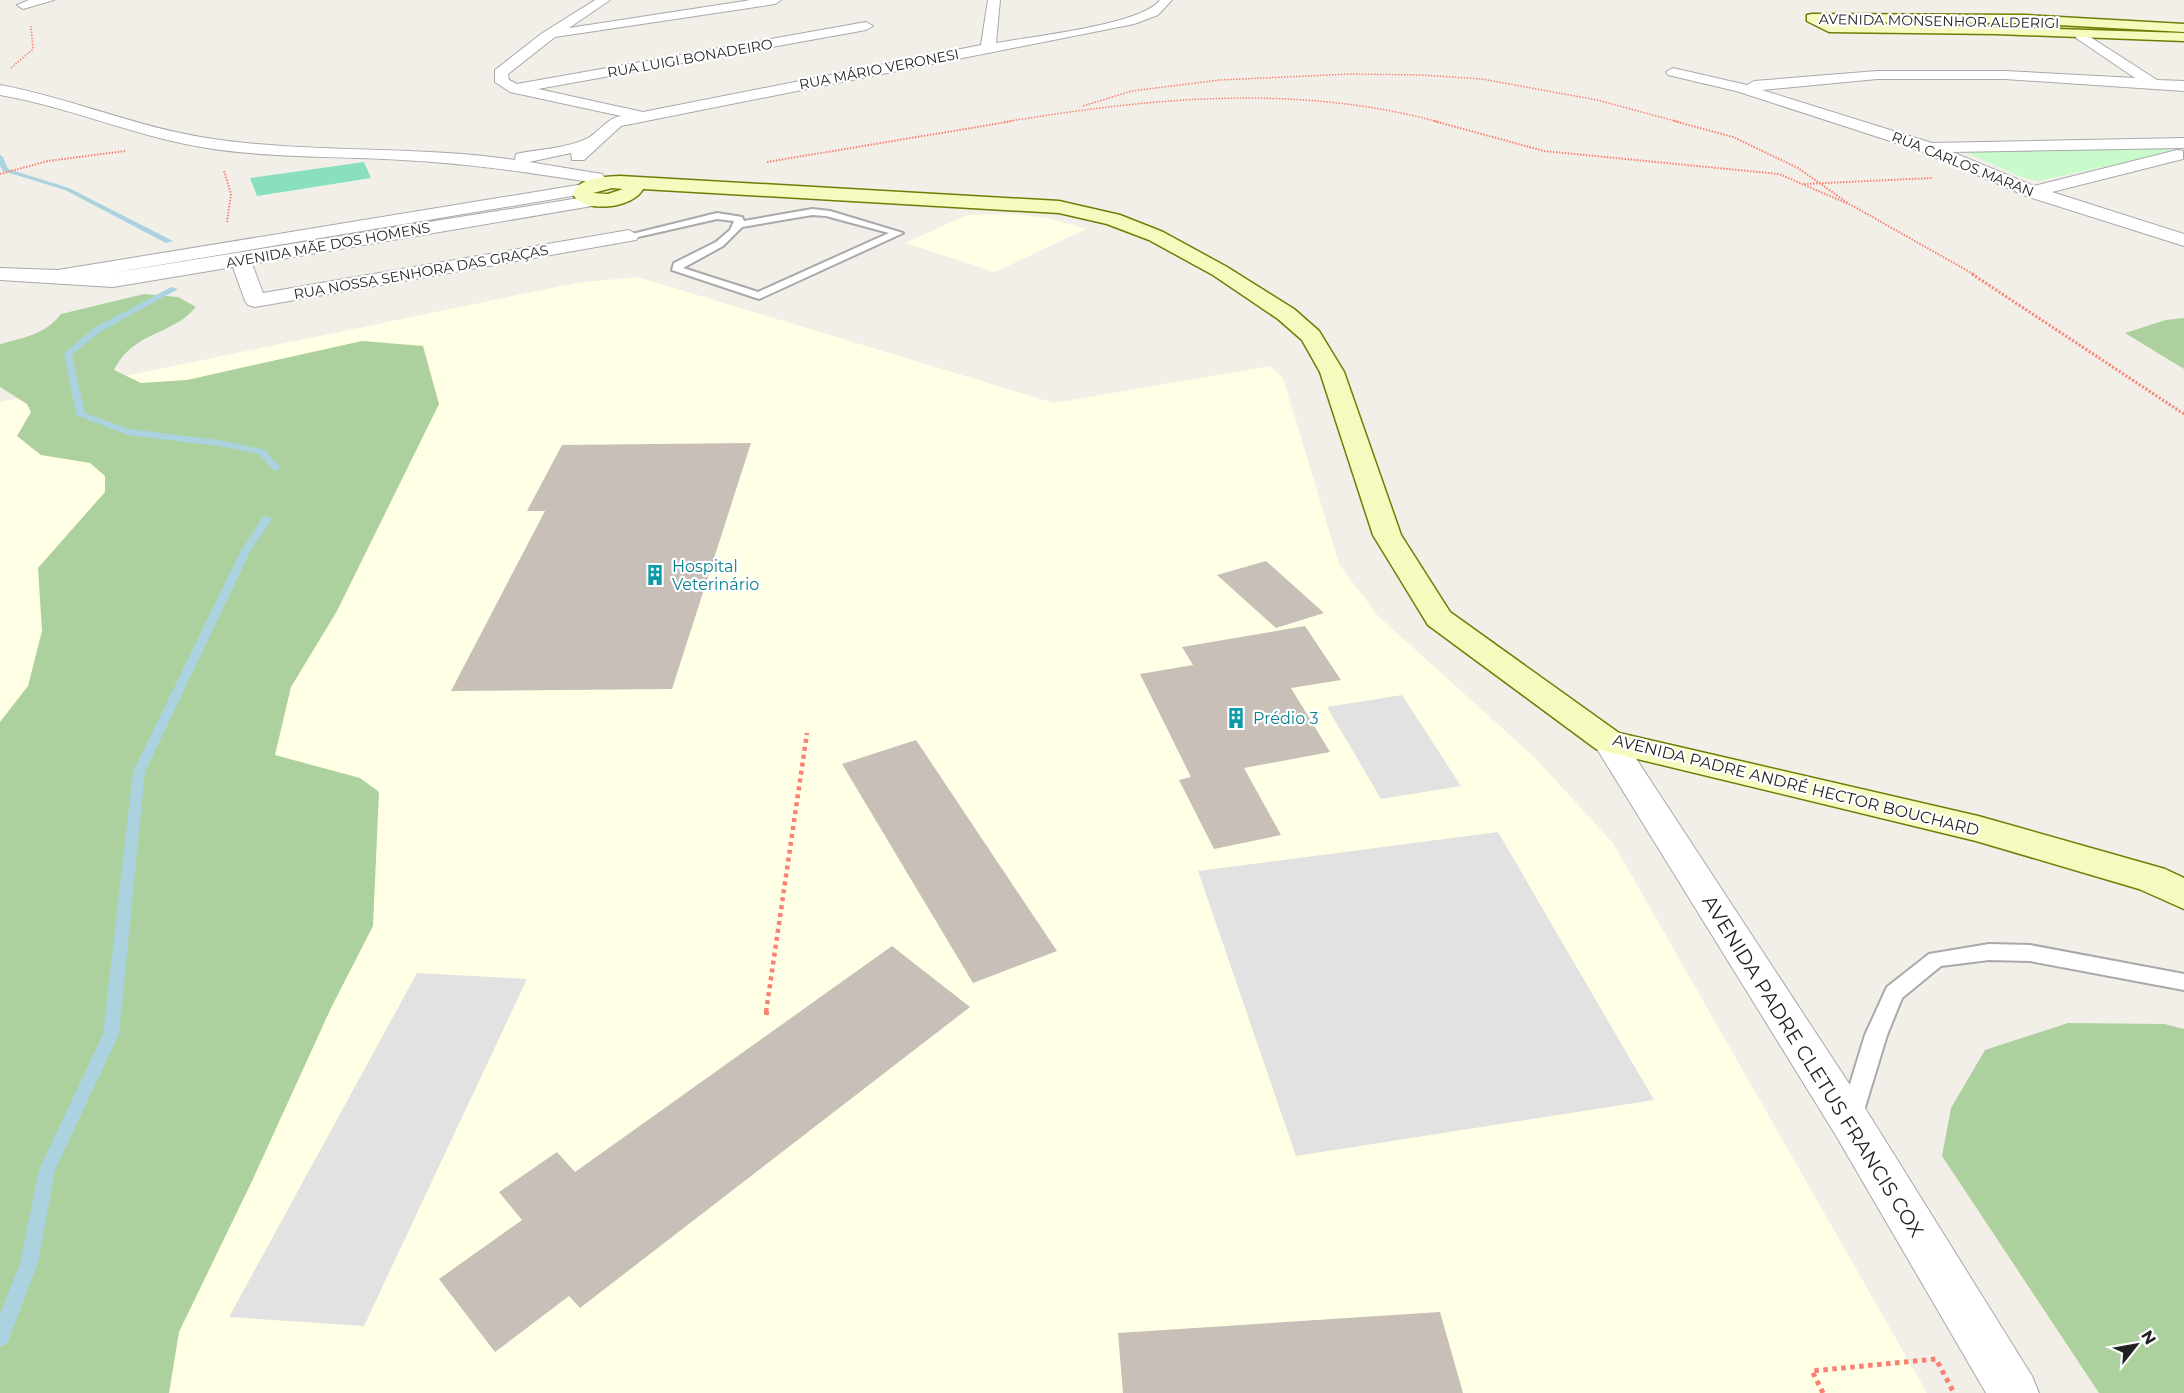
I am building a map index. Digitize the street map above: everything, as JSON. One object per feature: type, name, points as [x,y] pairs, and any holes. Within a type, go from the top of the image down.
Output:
[{"type":"street","points":[[23,5],[48,0]]},
{"type":"street","points":[[604,0],[546,36],[500,73],[502,82],[515,89],[643,116]]},
{"type":"street","points":[[546,36],[775,0]]},
{"type":"street","points":[[988,48],[994,0]]},
{"type":"street","name":"RUA MÁRIO VERONESI","points":[[559,172],[616,122],[988,48],[1115,26],[1152,14],[1166,0]]},
{"type":"street","name":"AVENIDA MONSENHOR ALDERIGI","points":[[2184,28],[2025,19],[1812,18],[1829,28],[1997,30],[2184,38]]},
{"type":"street","name":"RUA LUIGI BONADEIRO","points":[[515,89],[866,26]]},
{"type":"street","points":[[2081,35],[2153,84],[2184,97]]},
{"type":"street","name":"RUA CARLOS MARAN","points":[[1673,72],[1741,88],[1927,147],[2032,192],[2184,240]]},
{"type":"street","name":"RUA CARLOS MARAN","points":[[1741,88],[1877,75],[2006,75],[2184,86]]},
{"type":"street","points":[[0,90],[27,94],[158,132],[206,143],[258,148],[488,160],[559,172],[625,188]]},
{"type":"street","points":[[488,160],[551,154],[593,142]]},
{"type":"street","points":[[1927,147],[2184,143]]},
{"type":"street","points":[[2032,192],[2184,154]]},
{"type":"street","points":[[559,172],[591,194]]},
{"type":"street","name":"AVENIDA PADRE ANDRÉ HECTOR BOUCHARD","points":[[591,194],[596,184],[625,188],[684,186],[1059,207],[1113,219],[1146,232],[1220,271],[1286,315],[1311,336],[1332,372],[1388,535],[1439,618],[1608,741],[1978,828],[2152,879],[2184,895]]},
{"type":"street","name":"AVENIDA MÃE DOS HOMENS","points":[[0,274],[58,276],[239,253],[591,194]]},
{"type":"street","name":"RUA NOSSA SENHORA DAS GRAÇAS","points":[[239,253],[255,300],[629,236]]},
{"type":"street","name":"AVENIDA PADRE CLETUS FRANCIS COX","points":[[1608,741],[1850,1121],[2014,1393]]},
{"type":"lane","points":[[629,236],[717,216],[739,219],[739,225],[733,234],[721,244],[678,265],[677,270],[759,296],[898,233],[820,212],[739,225]]},
{"type":"lane","points":[[1850,1121],[1876,1035],[1894,993],[1936,959],[1989,952],[2030,953],[2184,982]]},
{"type":"path","points":[[9,69],[33,49],[27,10],[23,5]]},
{"type":"path","points":[[1049,113],[1132,91],[1221,80],[1351,74],[1482,79],[1597,100],[1733,137],[1773,154],[1853,207]]},
{"type":"path","points":[[767,162],[1049,113],[1108,105],[1203,98],[1264,97],[1318,101],[1423,118],[1544,151],[1757,170],[1779,174],[1853,207],[2005,293],[2184,414]]},
{"type":"path","points":[[0,174],[29,165],[74,156],[133,152]]},
{"type":"path","points":[[223,227],[229,218],[231,194],[224,171]]},
{"type":"path","points":[[1804,184],[1823,185],[1989,174]]},
{"type":"path","points":[[766,1015],[807,733]]},
{"type":"path","points":[[1823,1393],[1812,1371],[1936,1359],[1954,1393]]},
{"type":"shaded area","points":[[1013,214],[1047,218],[1086,229],[995,272],[905,243],[967,215]]},
{"type":"shaded area","points":[[638,277],[1054,403],[1270,366],[1283,378],[1339,564],[1378,616],[1534,757],[1613,843],[1927,1393],[0,1393],[0,402],[576,283]]},
{"type":"shaded area","points":[[1402,695],[1461,786],[1381,799],[1327,707]]},
{"type":"shaded area","points":[[1498,832],[1654,1100],[1296,1156],[1198,871]]},
{"type":"shaded area","points":[[417,973],[527,979],[364,1326],[229,1317]]},
{"type":"green space","points":[[1847,20],[1985,22],[2184,32],[2184,35],[1844,23]]},
{"type":"green space","points":[[2163,147],[2174,152],[2038,181],[2024,178],[1963,151]]},
{"type":"green space","points":[[364,162],[371,178],[257,196],[250,178]]},
{"type":"green space","points":[[144,294],[178,297],[196,307],[176,324],[142,341],[122,357],[114,370],[141,383],[187,380],[362,341],[423,346],[439,404],[337,611],[291,687],[275,755],[360,778],[379,792],[373,926],[331,1008],[253,1179],[179,1332],[169,1393],[0,1393],[0,722],[28,686],[42,631],[38,568],[105,492],[105,476],[90,463],[41,455],[17,436],[31,412],[27,404],[0,387],[0,344],[41,331],[61,314]]},
{"type":"green space","points":[[2184,318],[2184,369],[2125,333],[2166,320]]},
{"type":"green space","points":[[2068,1023],[2165,1024],[2184,1029],[2184,1393],[2099,1393],[1942,1156],[1951,1108],[1985,1050]]},
{"type":"building","name":"Hospital Veterinário","points":[[751,443],[672,689],[451,691],[545,511],[527,511],[562,445]]},
{"type":"building","points":[[1266,561],[1324,613],[1276,628],[1217,575]]},
{"type":"building","name":"Prédio 3","points":[[1305,626],[1341,680],[1291,688],[1330,752],[1244,768],[1281,835],[1214,849],[1179,780],[1191,777],[1140,674],[1193,665],[1182,647]]},
{"type":"building","points":[[916,740],[1057,951],[973,983],[842,764]]},
{"type":"building","points":[[892,946],[970,1007],[580,1308],[569,1296],[495,1352],[439,1279],[522,1220],[499,1192],[557,1152],[575,1172]]},
{"type":"building","points":[[1440,1312],[1463,1393],[1123,1393],[1118,1333]]},
{"type":"waterway","points":[[0,157],[5,170],[67,189],[169,241]]},
{"type":"waterway","points":[[174,289],[97,330],[68,354],[81,415],[127,432],[219,443],[262,452],[276,468]]},
{"type":"waterway","points":[[0,1338],[29,1263],[47,1170],[111,1034],[139,772],[245,552],[267,519]]},
{"type":"place","name":"Hospital Veterinário","points":[[655,575]]},
{"type":"place","name":"Prédio 3","points":[[1236,718]]}]
